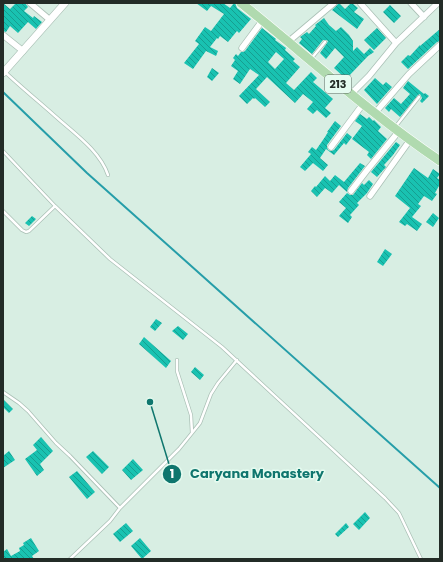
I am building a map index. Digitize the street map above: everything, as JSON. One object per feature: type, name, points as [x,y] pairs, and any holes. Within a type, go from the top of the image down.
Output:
[{"type":"main road","name":"213","points":[[241,3],[309,61],[363,104],[440,161]]},
{"type":"street","points":[[30,3],[50,20]]},
{"type":"street","points":[[4,72],[66,3]]},
{"type":"street","points":[[288,42],[334,3]]},
{"type":"street","points":[[412,3],[424,17]]},
{"type":"street","points":[[351,94],[369,76],[396,43],[438,3]]},
{"type":"street","points":[[361,4],[396,43]]},
{"type":"street","points":[[242,48],[262,20]]},
{"type":"street","points":[[3,35],[23,51]]},
{"type":"street","points":[[375,113],[409,74],[440,45]]},
{"type":"street","points":[[330,147],[363,104]]},
{"type":"street","points":[[351,191],[397,129]]},
{"type":"street","points":[[370,196],[410,140]]},
{"type":"lane","points":[[309,61],[325,42]]},
{"type":"lane","points":[[4,72],[97,154],[108,175]]},
{"type":"lane","points":[[397,129],[419,97]]},
{"type":"lane","points":[[3,151],[55,206],[110,259],[222,347],[384,498],[399,514],[421,559]]},
{"type":"lane","points":[[3,210],[22,230],[26,232],[29,231],[55,206]]},
{"type":"lane","points":[[177,360],[177,371],[191,414],[192,433]]},
{"type":"lane","points":[[70,559],[110,521],[120,508],[179,449],[200,423],[211,394],[236,360]]},
{"type":"lane","points":[[3,392],[28,411],[56,443],[120,508]]},
{"type":"building","points":[[3,3],[10,9],[16,3],[25,3],[28,7],[24,11],[33,18],[34,16],[42,22],[36,29],[28,22],[18,33],[10,26],[6,32],[3,31]]},
{"type":"building","points":[[196,3],[223,3],[230,8],[235,3],[237,8],[251,19],[239,33],[237,31],[228,42],[220,36],[218,39],[217,38],[210,47],[218,51],[216,56],[206,51],[193,69],[184,63],[199,44],[195,41],[205,27],[211,31],[224,14],[211,6],[207,11]]},
{"type":"building","points":[[339,3],[345,9],[351,3],[358,8],[354,12],[364,19],[357,29],[332,10]]},
{"type":"building","points":[[390,5],[401,16],[394,23],[383,12]]},
{"type":"building","points":[[324,18],[336,31],[341,27],[349,35],[353,41],[353,51],[357,47],[364,54],[370,48],[374,52],[368,56],[346,79],[334,68],[344,57],[335,48],[326,59],[320,53],[328,41],[323,40],[312,54],[299,43],[302,39],[300,37],[307,32],[309,34],[316,26],[315,25]]},
{"type":"building","points":[[262,28],[286,48],[285,50],[295,59],[293,61],[300,67],[286,83],[294,90],[311,72],[317,78],[313,82],[333,99],[325,108],[331,113],[326,118],[317,110],[313,114],[307,109],[313,102],[303,94],[295,103],[267,77],[256,89],[270,102],[265,107],[253,98],[247,104],[239,96],[259,75],[250,69],[240,84],[233,79],[238,71],[231,66],[235,60],[233,58],[236,54],[238,56],[241,52],[245,51]],"holes":[[[276,52],[284,59],[275,69],[268,62]]]},
{"type":"building","points":[[377,28],[386,38],[374,50],[364,40]]},
{"type":"building","points":[[440,29],[440,41],[437,42],[408,69],[401,62],[408,55],[410,56],[420,45]]},
{"type":"building","points":[[212,68],[219,73],[212,81],[207,77]]},
{"type":"building","points":[[375,78],[383,85],[386,82],[392,87],[377,104],[364,90]]},
{"type":"building","points":[[408,81],[424,94],[425,93],[429,96],[422,103],[420,101],[422,98],[420,94],[418,95],[400,117],[391,109],[389,112],[385,108],[394,98],[401,104],[410,94],[403,88]]},
{"type":"building","points":[[360,114],[367,119],[369,117],[373,121],[374,120],[381,127],[378,131],[387,139],[371,159],[367,155],[369,152],[352,139],[362,126],[355,121]]},
{"type":"building","points":[[335,121],[341,126],[327,145],[328,150],[334,150],[347,133],[352,137],[346,145],[344,143],[334,155],[326,149],[320,158],[328,165],[323,171],[313,163],[305,171],[300,167],[311,154],[308,152],[312,147],[316,150]]},
{"type":"building","points":[[396,142],[400,145],[384,165],[386,167],[377,177],[371,172]]},
{"type":"building","points":[[360,163],[365,166],[348,188],[347,192],[339,185],[332,193],[325,188],[317,197],[311,191],[325,176],[330,181],[335,175],[344,182]]},
{"type":"building","points":[[414,168],[428,178],[433,169],[440,174],[437,178],[440,180],[440,184],[435,193],[437,194],[432,201],[424,196],[418,204],[421,206],[412,217],[422,224],[417,231],[407,224],[405,226],[399,222],[410,208],[395,196]]},
{"type":"building","points":[[369,180],[373,184],[367,193],[357,203],[359,205],[350,215],[352,217],[348,223],[339,216],[346,208],[339,202],[347,193],[353,195],[362,183],[364,185]]},
{"type":"building","points":[[433,213],[439,218],[433,227],[426,222]]},
{"type":"building","points":[[32,216],[36,219],[29,226],[25,223]]},
{"type":"building","points":[[385,249],[392,254],[383,266],[377,262]]},
{"type":"building","points":[[156,319],[162,323],[155,331],[150,327]]},
{"type":"building","points":[[178,326],[188,334],[183,340],[172,331]]},
{"type":"building","points":[[144,337],[171,361],[166,368],[139,344]]},
{"type":"building","points":[[195,367],[204,375],[200,380],[191,372]]},
{"type":"building","points":[[3,399],[13,409],[9,413],[3,407]]},
{"type":"building","points":[[41,437],[53,451],[40,464],[44,470],[37,476],[25,459],[37,450],[33,445]]},
{"type":"building","points":[[9,451],[15,460],[3,468],[3,456]]},
{"type":"building","points":[[93,451],[109,467],[102,474],[86,457]]},
{"type":"building","points":[[133,459],[143,470],[131,480],[122,470]]},
{"type":"building","points":[[77,471],[95,492],[87,499],[69,477]]},
{"type":"building","points":[[365,512],[370,518],[359,530],[353,524]]},
{"type":"building","points":[[126,523],[133,531],[120,542],[113,534]]},
{"type":"building","points":[[346,523],[349,527],[338,537],[335,534]]},
{"type":"building","points":[[31,538],[39,551],[32,556],[34,559],[3,559],[3,552],[7,549],[11,556],[20,551],[19,548],[24,545],[23,543]]},
{"type":"building","points":[[140,538],[151,551],[142,559],[131,546]]},
{"type":"waterway","points":[[3,92],[87,173],[440,488]]},
{"type":"place","name":"Caryana Monastery","points":[[150,402]]}]
